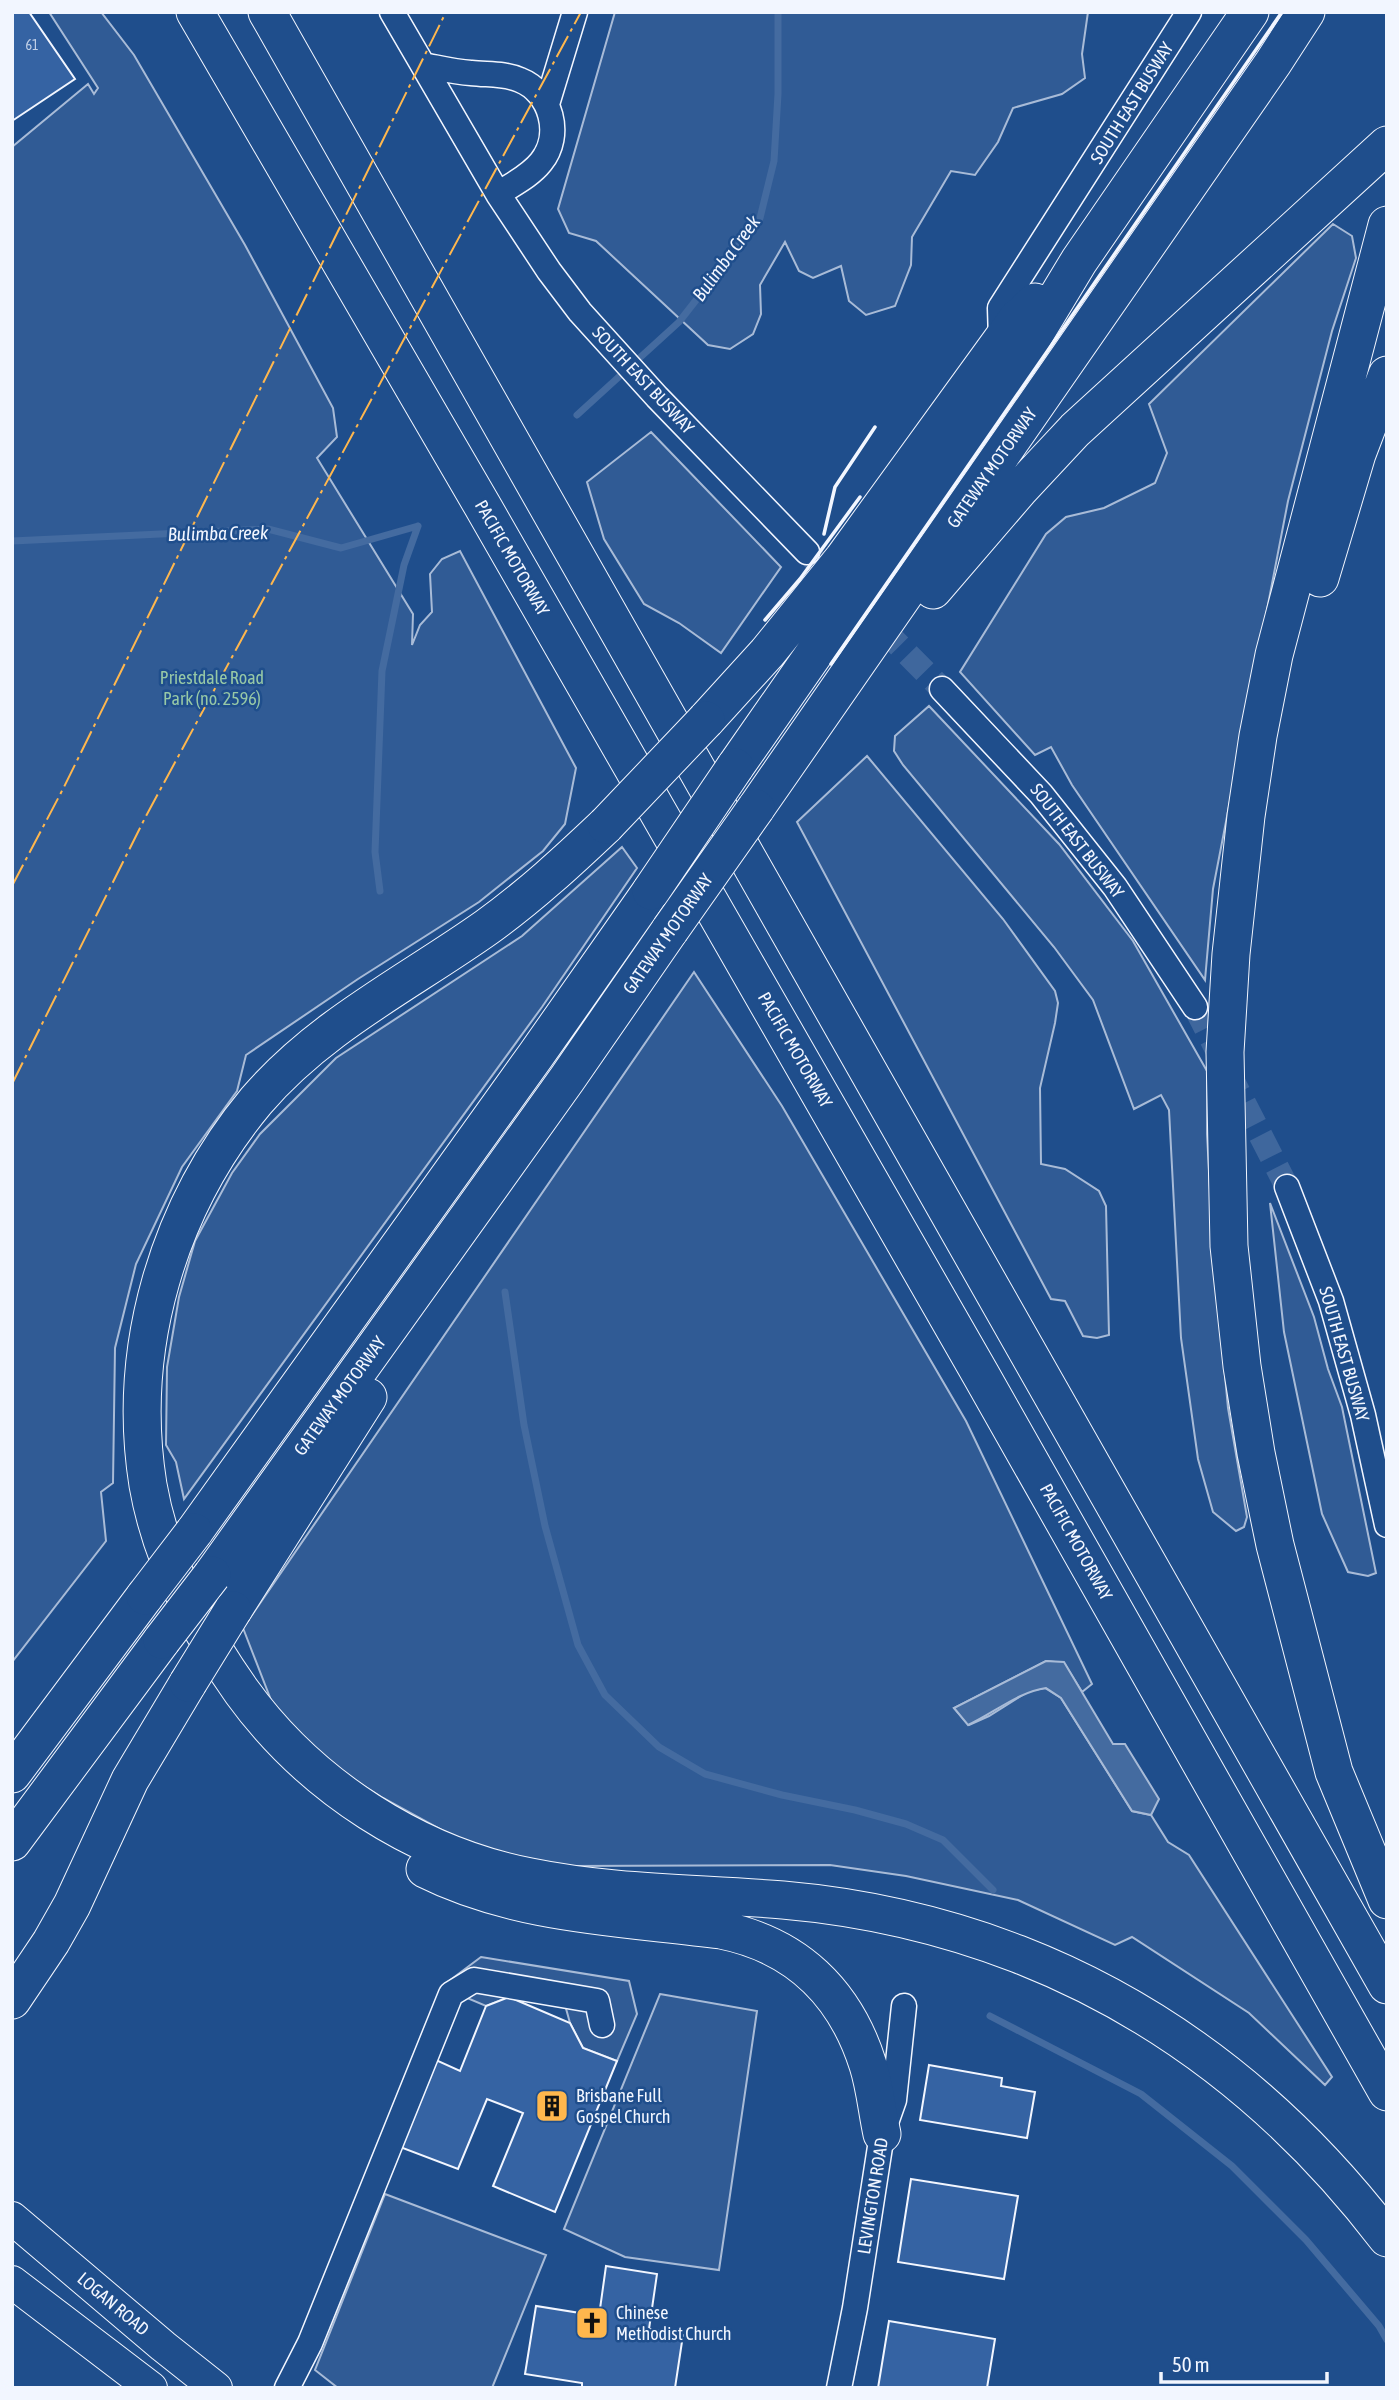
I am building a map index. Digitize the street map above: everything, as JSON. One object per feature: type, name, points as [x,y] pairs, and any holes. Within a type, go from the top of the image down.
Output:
[{"type":"highway","name":"PACIFIC MOTORWAY","points":[[195,12],[482,505],[974,1363],[1387,2092]]},
{"type":"highway","points":[[267,12],[1387,1985]]},
{"type":"highway","points":[[12,1774],[194,1532],[536,1055],[1021,357],[1079,261],[1250,12]]},
{"type":"highway","name":"GATEWAY MOTORWAY","points":[[12,1842],[212,1575],[567,1079],[1306,12]]},
{"type":"highway","points":[[843,682],[881,661],[931,593],[1019,489],[1075,430],[1387,145]]},
{"type":"highway","points":[[1387,225],[1275,655],[1254,763],[1231,954],[1225,1052],[1229,1246],[1242,1366],[1256,1453],[1275,1545],[1334,1772],[1387,1900]]},
{"type":"highway","points":[[1079,261],[1017,318],[843,559],[767,653],[606,825],[525,898],[484,929],[354,1014],[293,1062],[258,1099],[224,1142],[198,1185],[178,1228],[154,1303],[147,1343],[144,1455],[150,1493],[169,1562],[185,1598],[227,1671],[256,1712],[313,1769],[343,1794],[401,1829],[464,1860],[533,1878],[590,1886],[786,1900],[902,1918],[958,1933],[1072,1977],[1118,2000],[1235,2078],[1319,2156],[1387,2238]]},
{"type":"highway","points":[[1239,883],[1265,815],[1295,671],[1334,529],[1357,454],[1387,375]]},
{"type":"highway","points":[[12,2000],[72,1905],[130,1780],[233,1610],[378,1381],[381,1339]]},
{"type":"highway","points":[[256,1712],[271,1756],[288,1774],[352,1827],[398,1856],[433,1873],[509,1901],[571,1912],[721,1930],[741,1934],[782,1951],[830,1991],[850,2021],[869,2066],[882,2134]]},
{"type":"main road","name":"LOGAN ROAD","points":[[12,2218],[216,2388]]},
{"type":"main road","points":[[12,2282],[151,2388]]},
{"type":"street","name":"SOUTH EAST BUSWAY","points":[[392,12],[498,194],[548,271],[580,312],[657,397],[807,552]]},
{"type":"street","points":[[498,194],[526,176],[543,160],[550,148],[552,133],[547,104],[575,12]]},
{"type":"street","name":"SOUTH EAST BUSWAY","points":[[1001,340],[1000,308],[1189,12]]},
{"type":"street","points":[[423,65],[520,80],[530,85],[547,104]]},
{"type":"street","name":"SOUTH EAST BUSWAY","points":[[942,689],[1041,794],[1115,887],[1195,1007]]},
{"type":"street","name":"SOUTH EAST BUSWAY","points":[[1287,1187],[1331,1301],[1379,1451],[1385,1511]]},
{"type":"street","points":[[287,2388],[310,2343],[451,1994],[474,1980],[597,2001],[603,2025]]},
{"type":"street","name":"LEVINGTON ROAD","points":[[839,2388],[855,2308],[882,2134],[894,2101],[904,2006]]},
{"type":"shaded area","name":"Priestdale Road Park (no. 2596)","points":[[49,12],[101,12],[134,55],[245,245],[333,408],[337,437],[317,458],[413,614],[412,645],[420,625],[432,612],[430,574],[442,559],[460,551],[576,768],[565,824],[543,851],[479,902],[246,1055],[237,1091],[182,1167],[136,1264],[115,1348],[113,1483],[101,1492],[106,1541],[12,1662],[12,147],[88,84],[94,94],[98,88]]},
{"type":"shaded area","points":[[615,12],[1088,12],[1082,54],[1085,78],[1062,94],[1013,108],[998,142],[975,175],[951,171],[912,237],[911,265],[895,306],[866,315],[849,301],[841,266],[813,278],[799,271],[785,242],[760,285],[761,314],[753,334],[730,349],[708,345],[596,241],[569,233],[558,209]]},
{"type":"shaded area","points":[[1333,224],[1352,236],[1356,258],[1332,331],[1288,501],[1213,889],[1205,980],[1072,785],[1051,747],[1035,755],[960,672],[1046,534],[1066,517],[1104,508],[1155,483],[1167,453],[1149,404]]},
{"type":"shaded area","points":[[651,432],[781,567],[721,653],[679,623],[644,604],[604,539],[587,482]]},
{"type":"shaded area","points":[[929,706],[1059,844],[1133,941],[1207,1071],[1207,1134],[1213,1245],[1228,1408],[1247,1517],[1244,1527],[1236,1531],[1213,1512],[1198,1459],[1181,1338],[1169,1110],[1161,1095],[1134,1109],[1093,1000],[1054,947],[894,751],[895,736]]},
{"type":"shaded area","points":[[867,756],[1003,919],[1055,991],[1058,1003],[1055,1023],[1040,1088],[1041,1164],[1065,1169],[1099,1191],[1106,1206],[1109,1335],[1097,1338],[1083,1336],[1065,1301],[1051,1299],[797,822]]},
{"type":"shaded area","points":[[622,847],[637,868],[542,1007],[184,1499],[176,1462],[166,1445],[167,1367],[179,1297],[195,1241],[232,1173],[260,1134],[336,1058],[522,936]]},
{"type":"shaded area","points":[[694,972],[782,1106],[966,1421],[1092,1684],[1082,1692],[1064,1663],[1046,1661],[954,1708],[969,1725],[1029,1691],[1045,1688],[1061,1698],[1132,1811],[1151,1815],[1168,1842],[1189,1855],[1332,2077],[1325,2085],[1249,2013],[1132,1937],[1115,1945],[1018,1900],[906,1876],[830,1865],[568,1866],[500,1856],[447,1833],[383,1798],[326,1762],[278,1718],[243,1628]]},
{"type":"shaded area","points":[[1270,1203],[1314,1317],[1342,1407],[1376,1573],[1368,1576],[1348,1572],[1322,1514],[1284,1332]]},
{"type":"shaded area","points":[[1046,1661],[1064,1662],[1113,1744],[1125,1744],[1159,1799],[1151,1815],[1132,1811],[1061,1698],[1046,1688],[1016,1698],[968,1725],[954,1708]]},
{"type":"shaded area","points":[[481,1957],[629,1981],[637,2014],[617,2061],[583,2048],[570,2023],[565,2005],[509,1997],[486,2006],[441,1987]]},
{"type":"shaded area","points":[[660,1994],[757,2011],[719,2270],[625,2257],[564,2229]]},
{"type":"shaded area","points":[[385,2194],[546,2255],[492,2388],[338,2388],[315,2370]]},
{"type":"building","points":[[12,12],[29,12],[75,79],[12,121]]},
{"type":"building","name":"Brisbane Full Gospel Church","points":[[509,1997],[570,2023],[583,2048],[617,2061],[555,2212],[493,2186],[523,2113],[487,2099],[458,2169],[400,2147],[436,2060],[460,2071],[486,2006]]},
{"type":"building","points":[[929,2065],[1002,2078],[1001,2086],[1035,2092],[1027,2138],[920,2120]]},
{"type":"building","points":[[911,2179],[1018,2196],[1004,2279],[898,2262]]},
{"type":"building","name":"Chinese Methodist Church","points":[[606,2266],[657,2274],[649,2329],[683,2335],[675,2388],[582,2388],[582,2383],[525,2374],[536,2306],[599,2316]]},
{"type":"building","points":[[889,2321],[995,2339],[987,2388],[878,2388]]},
{"type":"waterway","name":"Bulimba Creek","points":[[577,415],[679,322],[760,218],[774,161],[778,94],[778,12]]},
{"type":"waterway","name":"Bulimba Creek","points":[[12,541],[268,529],[341,548],[418,526]]},
{"type":"waterway","points":[[380,891],[375,852],[382,671],[404,565],[418,526]]},
{"type":"waterway","points":[[505,1292],[524,1425],[545,1526],[578,1645],[605,1695],[659,1747],[705,1774],[906,1824],[943,1840],[993,1890]]},
{"type":"waterway","points":[[990,2016],[1141,2094],[1232,2166],[1306,2240],[1379,2326],[1387,2340]]},
{"type":"tunnel","points":[[807,552],[942,689]]},
{"type":"tunnel","points":[[1195,1007],[1287,1187]]},
{"type":"wall","points":[[831,664],[1282,12]]},
{"type":"wall","points":[[824,534],[835,487],[875,427]]},
{"type":"wall","points":[[765,620],[800,579],[860,497]]},
{"type":"power","points":[[12,886],[64,787],[446,12]]},
{"type":"power","points":[[12,1084],[146,816],[581,12]]},
{"type":"place","name":"Brisbane Full Gospel Church","points":[[552,2106]]},
{"type":"place","name":"Chinese Methodist Church","points":[[592,2323]]}]
